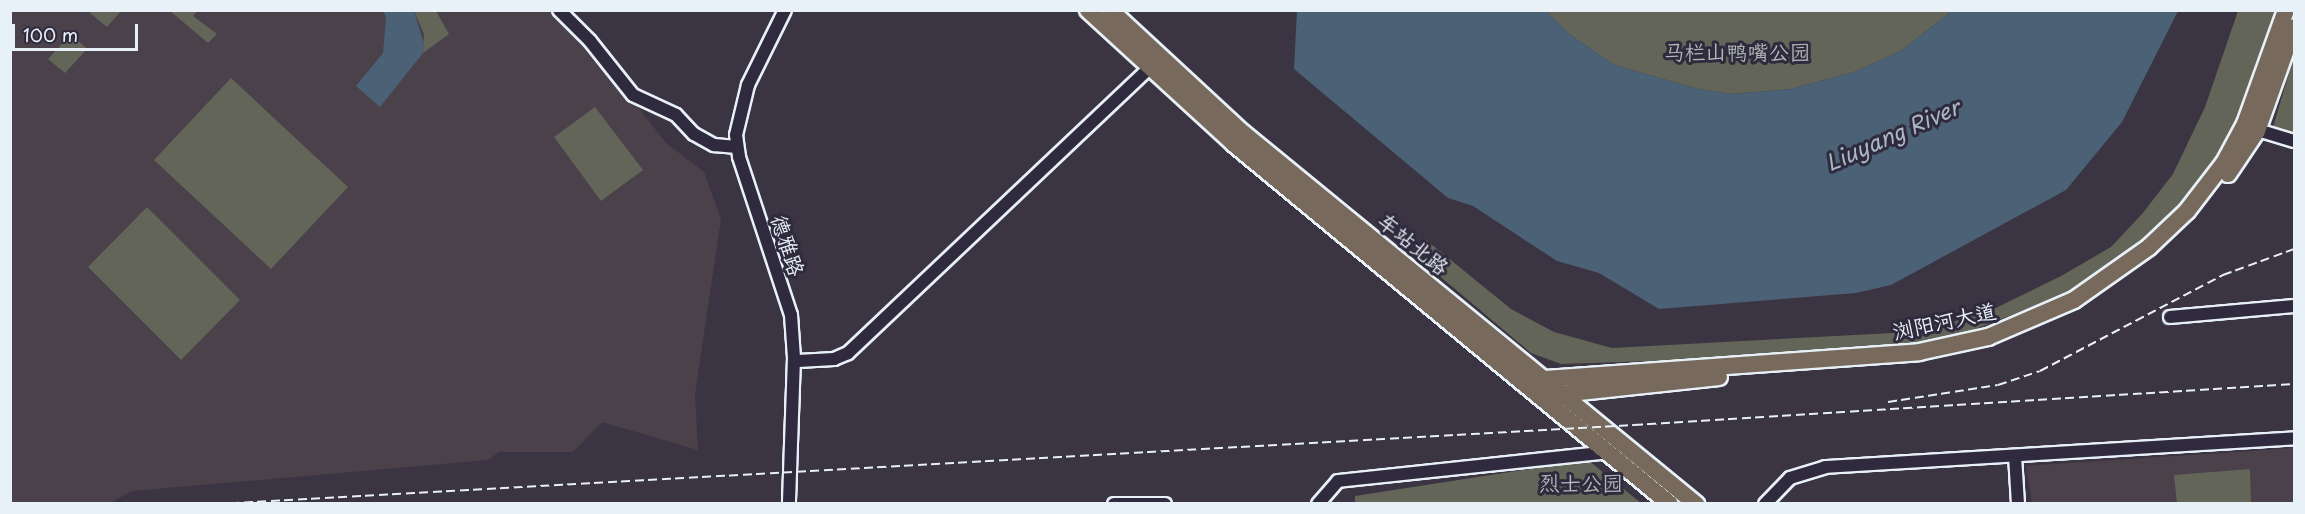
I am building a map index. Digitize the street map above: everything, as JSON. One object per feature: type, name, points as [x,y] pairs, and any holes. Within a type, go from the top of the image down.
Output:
[{"type":"main road","name":"车站北路","points":[[1088,10],[1234,144],[1520,377],[1670,504]]},
{"type":"main road","name":"车站北路","points":[[1110,10],[1243,133],[1696,504]]},
{"type":"main road","name":"浏阳河大道","points":[[1520,377],[1545,379],[1919,352],[1988,337],[2074,300],[2149,247],[2187,211],[2251,128],[2286,10]]},
{"type":"main road","name":"浏阳河大道","points":[[1542,396],[1563,396],[1732,375],[1923,360],[1993,346],[2084,306],[2164,247],[2219,186],[2251,128],[2295,27]]},
{"type":"street","points":[[559,10],[590,41],[633,95],[676,116],[694,134],[714,145],[737,147]]},
{"type":"street","name":"德雅路","points":[[785,10],[748,86],[737,126],[737,147],[791,315],[794,358],[789,504]]},
{"type":"street","name":"德雅路","points":[[790,10],[753,88],[742,140],[797,316],[795,504]]},
{"type":"street","points":[[798,361],[834,359],[848,353],[1149,68]]},
{"type":"street","points":[[2251,128],[2295,141]]},
{"type":"street","points":[[2170,317],[2295,306]]},
{"type":"street","points":[[1765,504],[1790,478],[1824,467],[2295,438]]},
{"type":"street","points":[[1318,504],[1338,481],[1608,452]]},
{"type":"street","points":[[2015,456],[2019,504]]},
{"type":"street","points":[[1114,504],[1165,504]]},
{"type":"shaded area","points":[[10,11],[553,11],[588,44],[666,143],[704,172],[721,219],[695,394],[698,450],[602,422],[573,452],[499,452],[488,460],[132,491],[110,503],[11,503]]},
{"type":"shaded area","points":[[2294,448],[2294,503],[2032,503],[2026,466]]},
{"type":"green space","points":[[92,11],[121,11],[107,27],[90,13]]},
{"type":"green space","points":[[170,11],[197,11],[193,16],[217,34],[208,43]]},
{"type":"green space","points":[[414,11],[436,11],[449,34],[423,53],[424,34]]},
{"type":"green space","name":"马栏山鸭嘴公园","points":[[1546,11],[1952,11],[1901,51],[1854,72],[1791,89],[1732,94],[1698,89],[1614,65],[1569,34]]},
{"type":"green space","points":[[2238,11],[2279,11],[2238,119],[2214,162],[2183,201],[2142,242],[2105,269],[2058,297],[1963,334],[1926,342],[1682,360],[1561,364],[1531,353],[1411,252],[1425,239],[1511,309],[1554,332],[1612,348],[1892,333],[1950,323],[1996,308],[2061,276],[2111,247],[2142,214],[2173,174],[2205,107]]},
{"type":"green space","points":[[71,34],[87,49],[65,73],[48,59]]},
{"type":"green space","points":[[2294,56],[2294,135],[2273,127]]},
{"type":"green space","points":[[231,78],[348,187],[271,269],[154,160]]},
{"type":"green space","points":[[595,107],[643,170],[601,201],[554,137]]},
{"type":"green space","points":[[147,207],[240,300],[181,360],[88,267]]},
{"type":"green space","name":"烈士公园","points":[[1588,460],[1641,503],[1355,504],[1355,496]]},
{"type":"green space","points":[[2250,469],[2251,503],[2177,503],[2174,475]]},
{"type":"water","points":[[383,11],[414,11],[424,44],[423,53],[380,107],[356,86],[383,53],[386,17]]},
{"type":"water","name":"Liuyang River","points":[[1297,11],[1546,11],[1569,34],[1614,65],[1698,89],[1732,94],[1791,89],[1854,72],[1901,51],[1952,11],[2178,11],[2122,122],[2066,190],[1891,285],[1856,293],[1659,309],[1599,273],[1557,261],[1473,206],[1448,198],[1294,69]]},
{"type":"railway","points":[[1888,402],[1998,385],[2040,371],[2223,275],[2294,249]]},
{"type":"railway","points":[[217,504],[1634,425],[2294,384]]}]
